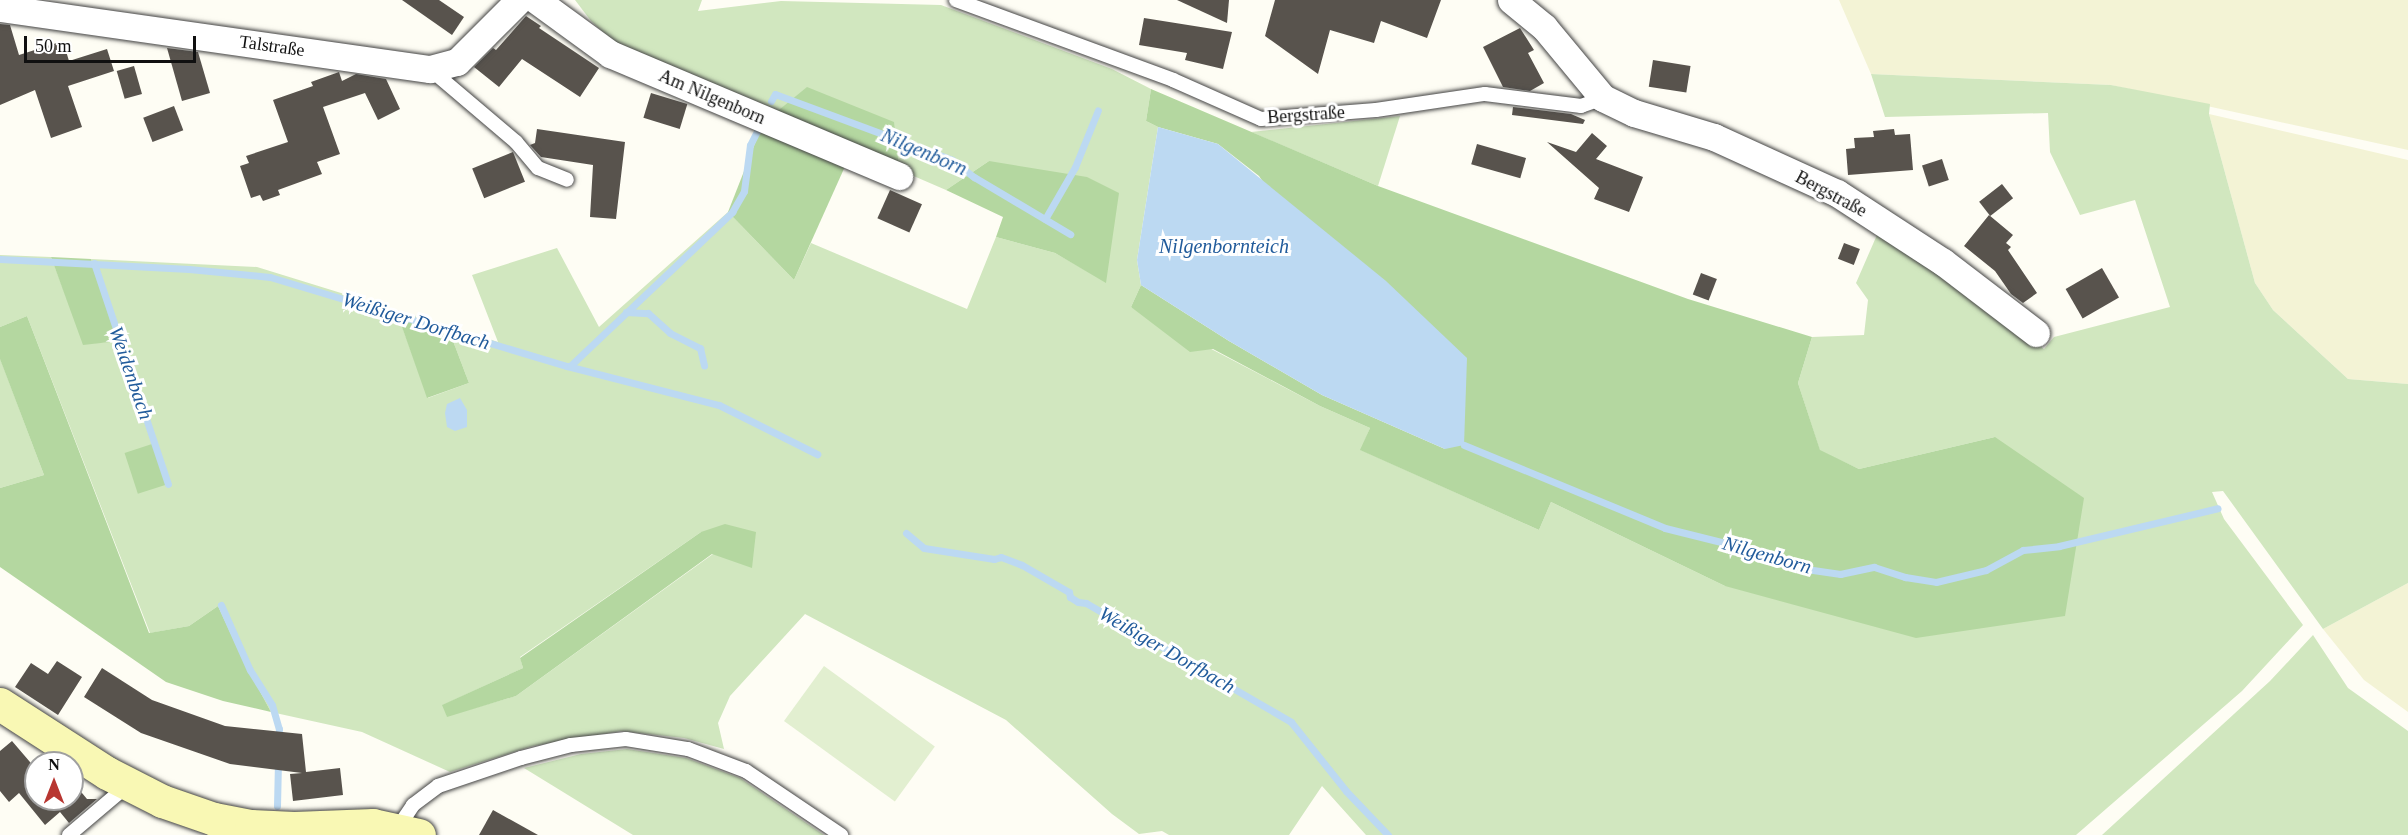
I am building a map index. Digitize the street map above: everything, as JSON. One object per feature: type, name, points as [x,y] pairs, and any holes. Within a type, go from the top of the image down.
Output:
[{"type":"street","name":"Talstraße","points":[[0,8],[430,69],[457,62],[519,0]]},
{"type":"street","name":"Am Nilgenborn","points":[[536,0],[610,54],[899,176]]},
{"type":"street","name":"Bergstraße","points":[[1511,0],[1544,27],[1603,98],[1634,113],[1714,137],[1836,193],[1943,262],[2036,333]]},
{"type":"street","points":[[0,704],[129,784],[172,805],[214,819],[251,826],[294,828],[373,825],[408,832]]},
{"type":"lane","name":"Bergstraße","points":[[956,0],[1173,80],[1262,119],[1376,110],[1485,94],[1581,106],[1603,98]]},
{"type":"lane","points":[[430,69],[516,142],[538,168],[567,180]]},
{"type":"lane","points":[[408,832],[413,805],[438,786],[521,758],[571,745],[626,740],[688,749],[746,771],[841,835]]},
{"type":"lane","points":[[69,835],[129,784]]},
{"type":"green space","points":[[575,0],[702,0],[698,11],[781,1],[941,5],[1112,69],[1151,89],[1146,121],[1158,127],[1137,260],[1141,285],[1131,307],[1320,406],[1370,428],[1361,450],[1539,530],[1551,502],[1725,586],[1995,437],[1859,469],[1820,451],[1798,383],[1812,337],[1864,335],[1868,300],[1856,283],[1880,228],[2044,349],[2054,337],[2170,307],[2135,200],[2080,215],[2050,152],[2048,113],[1885,117],[1871,74],[2111,85],[2210,104],[2209,114],[2255,283],[2273,310],[2348,379],[2408,384],[2408,583],[2323,629],[2223,491],[2212,492],[2224,519],[2303,625],[2242,691],[2076,835],[1366,835],[1322,786],[1289,835],[1169,835],[1162,831],[1139,834],[1112,814],[1006,720],[805,614],[730,696],[718,723],[724,749],[684,738],[621,731],[533,746],[450,772],[362,732],[271,712],[218,606],[189,626],[150,633],[27,316],[0,327],[0,255],[51,257],[84,344],[119,341],[91,259],[257,267],[396,310],[428,398],[469,383],[447,325],[498,342],[472,275],[557,248],[599,327],[728,212],[794,280],[811,243],[967,309],[996,237],[1055,253],[1106,282],[989,161],[946,190],[622,50],[591,21]],"holes":[[[701,532],[713,554],[516,696],[447,716],[443,705],[523,668],[520,657]]]},
{"type":"green space","points":[[1839,0],[2408,0],[2408,150],[2111,85],[1871,74]]},
{"type":"green space","points":[[807,87],[894,122],[899,168],[774,114]]},
{"type":"green space","points":[[1151,89],[1378,186],[1688,299],[1812,337],[1798,383],[1820,450],[1859,469],[1995,437],[2084,498],[2065,616],[1916,638],[1725,586],[1551,502],[1539,530],[1360,450],[1370,428],[1320,406],[1213,349],[1190,352],[1131,307],[1141,285],[1229,341],[1322,395],[1445,449],[1259,176],[1218,144],[1158,127],[1146,121]]},
{"type":"green space","points":[[2209,114],[2408,160],[2408,384],[2348,379],[2273,310],[2255,283]]},
{"type":"green space","points":[[1400,116],[1378,186],[1251,132]]},
{"type":"green space","points":[[761,128],[847,162],[794,280],[728,212]]},
{"type":"green space","points":[[989,161],[1087,177],[1119,193],[1106,283],[1055,253],[996,237],[1003,217],[946,190]]},
{"type":"green space","points":[[51,257],[91,259],[119,341],[83,345]]},
{"type":"green space","points":[[396,310],[447,325],[469,383],[427,398]]},
{"type":"green space","points":[[27,316],[149,633],[189,626],[218,606],[271,712],[223,701],[166,682],[0,567],[0,488],[44,475],[0,359],[0,327]]},
{"type":"green space","points":[[0,358],[44,475],[0,488]]},
{"type":"green space","points":[[155,443],[168,484],[138,494],[125,453]]},
{"type":"green space","points":[[725,524],[756,532],[752,568],[712,554],[516,696],[447,717],[442,705],[523,668],[520,658],[701,532]]},
{"type":"green space","points":[[2408,583],[2408,712],[2364,680],[2323,629]]},
{"type":"green space","points":[[2313,635],[2348,688],[2408,731],[2408,835],[2102,835],[2270,681]]},
{"type":"green space","points":[[824,666],[935,747],[895,802],[784,721]]},
{"type":"green space","points":[[627,749],[686,758],[740,778],[824,835],[633,835],[524,768],[581,754]]},
{"type":"water","name":"Nilgenbornteich","points":[[1158,127],[1218,144],[1386,281],[1467,358],[1464,445],[1445,449],[1322,395],[1229,341],[1141,285],[1137,260]]},
{"type":"water","points":[[460,398],[467,410],[467,427],[455,431],[447,427],[445,413],[447,404]]},
{"type":"building","points":[[402,0],[439,0],[464,17],[452,35]]},
{"type":"building","points":[[1177,0],[1229,0],[1227,23]]},
{"type":"building","points":[[1275,0],[1441,0],[1427,38],[1381,21],[1374,43],[1330,30],[1318,74],[1265,36]]},
{"type":"building","points":[[526,16],[541,26],[539,28],[599,68],[580,97],[522,59],[499,87],[474,67],[493,48],[496,50]]},
{"type":"building","points":[[1144,18],[1232,32],[1223,69],[1185,60],[1187,53],[1139,45]]},
{"type":"building","points":[[0,24],[10,25],[19,55],[63,41],[69,61],[107,49],[114,71],[68,86],[82,127],[51,138],[35,90],[0,105]]},
{"type":"building","points":[[1520,28],[1534,50],[1528,53],[1544,83],[1530,91],[1503,87],[1483,47]]},
{"type":"building","points":[[167,48],[198,52],[210,93],[182,101]]},
{"type":"building","points":[[1653,60],[1691,66],[1686,93],[1649,87]]},
{"type":"building","points":[[134,66],[142,94],[125,99],[117,71]]},
{"type":"building","points":[[339,72],[342,81],[356,74],[386,79],[400,109],[378,120],[365,93],[323,107],[340,154],[317,162],[322,174],[278,190],[280,195],[263,201],[260,195],[251,198],[240,166],[249,163],[246,156],[288,142],[273,100],[313,86],[311,82]]},
{"type":"building","points":[[651,93],[687,104],[680,129],[643,118]]},
{"type":"building","points":[[174,106],[183,130],[153,142],[143,118]]},
{"type":"building","points":[[1513,107],[1571,114],[1585,120],[1583,124],[1512,115]]},
{"type":"building","points":[[537,129],[625,142],[616,219],[590,217],[593,165],[541,157],[530,145],[535,143]]},
{"type":"building","points":[[1894,129],[1895,135],[1910,134],[1913,170],[1848,175],[1846,149],[1855,148],[1854,138],[1874,137],[1873,131]]},
{"type":"building","points":[[1592,133],[1607,146],[1596,159],[1643,177],[1629,212],[1594,199],[1599,188],[1547,142],[1576,152]]},
{"type":"building","points":[[1477,144],[1526,158],[1520,178],[1471,164]]},
{"type":"building","points":[[513,152],[525,182],[484,198],[472,168]]},
{"type":"building","points":[[1942,159],[1949,180],[1929,186],[1922,165]]},
{"type":"building","points":[[2002,184],[2013,198],[1990,216],[1979,202]]},
{"type":"building","points":[[890,190],[922,204],[909,233],[877,218]]},
{"type":"building","points":[[1989,215],[2013,235],[2006,243],[2011,247],[2008,250],[2037,293],[2023,303],[2011,294],[1995,271],[1964,246]]},
{"type":"building","points":[[1844,243],[1860,249],[1854,265],[1838,259]]},
{"type":"building","points":[[2102,268],[2119,297],[2083,318],[2066,289]]},
{"type":"building","points":[[1701,273],[1717,279],[1709,301],[1693,294]]},
{"type":"building","points":[[57,661],[82,677],[58,715],[15,687],[31,663],[48,674]]},
{"type":"building","points":[[102,668],[152,700],[225,726],[302,734],[306,772],[340,768],[343,795],[293,801],[290,774],[302,773],[230,764],[141,733],[84,697]]},
{"type":"building","points":[[12,741],[24,755],[24,799],[19,793],[9,802],[0,791],[0,751]]},
{"type":"building","points":[[84,795],[87,799],[97,799],[84,810]]},
{"type":"building","points":[[493,810],[538,835],[479,835]]},
{"type":"building","points":[[34,811],[83,811],[69,823],[60,812],[45,825]]},
{"type":"waterway","name":"Nilgenborn","points":[[771,101],[775,94],[952,160],[974,177],[1070,234]]},
{"type":"waterway","points":[[1045,219],[1075,167],[1098,110]]},
{"type":"waterway","name":"Nilgenborn","points":[[570,366],[732,212],[744,191],[750,145],[758,129]]},
{"type":"waterway","name":"Weißiger Dorfbach","points":[[0,259],[189,269],[270,277],[567,366],[719,405],[817,454]]},
{"type":"waterway","name":"Weidenbach","points":[[94,263],[168,484]]},
{"type":"waterway","points":[[626,312],[648,313],[670,333],[700,348],[704,366]]},
{"type":"waterway","name":"Nilgenborn","points":[[1464,445],[1665,528],[1725,543],[1792,567],[1840,574],[1874,567],[1905,577],[1936,582],[1986,570],[2023,550],[2059,546],[2218,508]]},
{"type":"waterway","name":"Weißiger Dorfbach","points":[[906,533],[924,548],[994,559],[1001,557],[1022,565],[1069,592],[1070,597],[1078,602],[1086,603],[1291,722],[1346,791],[1388,835]]},
{"type":"waterway","name":"Weidenbach","points":[[221,605],[250,670],[272,705],[279,729],[278,741]]},
{"type":"waterway","name":"Weidenbach","points":[[277,806],[278,761]]}]
